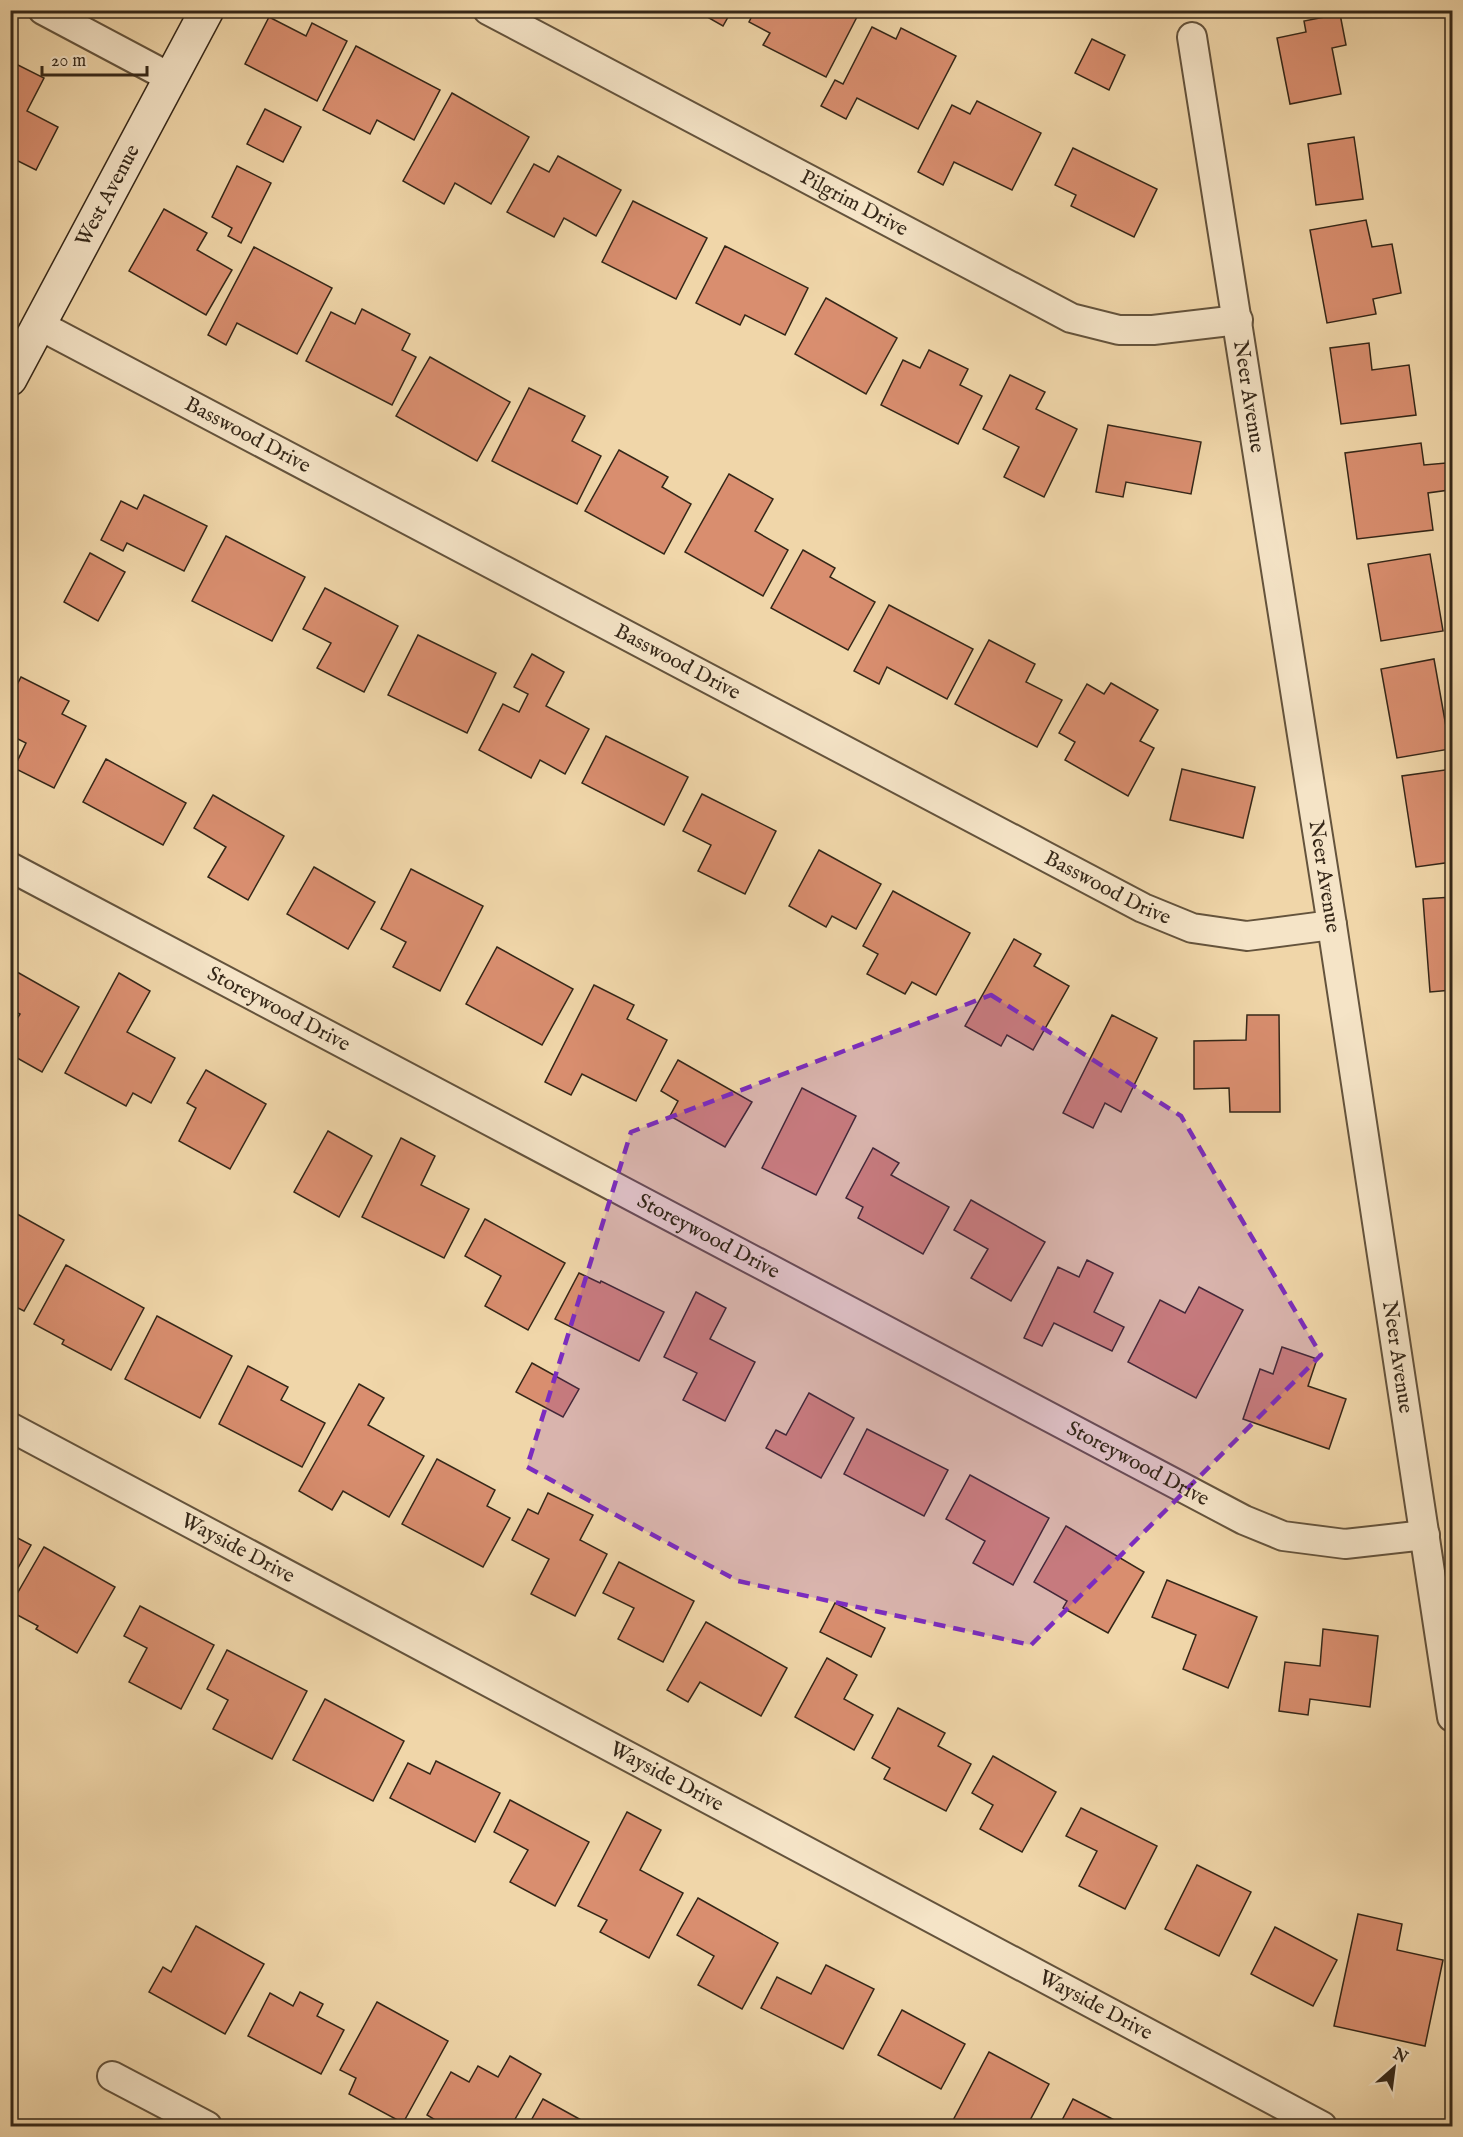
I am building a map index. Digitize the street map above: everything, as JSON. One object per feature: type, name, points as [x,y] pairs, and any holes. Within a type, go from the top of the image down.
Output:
[{"type":"main road","name":"West Avenue","points":[[10,379],[207,10]]},
{"type":"street","points":[[43,10],[171,78]]},
{"type":"street","name":"Pilgrim Drive","points":[[488,10],[1071,318],[1119,330],[1153,330],[1238,320]]},
{"type":"street","name":"Neer Avenue","points":[[1192,37],[1332,925],[1452,1717]]},
{"type":"street","name":"Basswood Drive","points":[[39,325],[1143,908],[1192,928],[1247,936],[1332,925]]},
{"type":"street","name":"Storeywood Drive","points":[[10,867],[1244,1520],[1283,1536],[1345,1544],[1425,1535]]},
{"type":"street","name":"Wayside Drive","points":[[10,1427],[1322,2127]]},
{"type":"street","points":[[112,2076],[207,2127]]},
{"type":"highlighted area","points":[[991,995],[1181,1116],[1321,1355],[1031,1645],[738,1581],[527,1467],[631,1132]]},
{"type":"building","points":[[695,10],[732,10],[723,26]]},
{"type":"building","points":[[755,10],[855,10],[859,13],[826,77],[763,45],[770,33],[749,22]]},
{"type":"building","points":[[1340,14],[1346,45],[1332,48],[1341,94],[1290,104],[1277,38],[1306,32],[1304,21]]},
{"type":"building","points":[[269,17],[306,36],[312,23],[347,41],[317,101],[245,64]]},
{"type":"building","points":[[872,27],[896,39],[901,28],[956,56],[918,129],[857,98],[846,119],[821,106],[835,80],[843,84]]},
{"type":"building","points":[[1092,39],[1125,55],[1109,90],[1075,73]]},
{"type":"building","points":[[356,46],[440,90],[414,140],[377,120],[370,134],[323,110]]},
{"type":"building","points":[[10,61],[44,78],[27,111],[58,127],[36,170],[10,157]]},
{"type":"building","points":[[452,93],[529,137],[491,204],[455,183],[444,204],[403,181]]},
{"type":"building","points":[[977,101],[1041,133],[1012,190],[954,162],[943,185],[918,172],[952,105],[970,114]]},
{"type":"building","points":[[265,109],[301,127],[283,162],[247,144]]},
{"type":"building","points":[[1354,137],[1363,199],[1316,205],[1308,144]]},
{"type":"building","points":[[1073,148],[1157,189],[1134,237],[1071,206],[1076,195],[1055,185]]},
{"type":"building","points":[[558,156],[621,190],[596,236],[564,218],[554,237],[507,212],[534,164],[549,172]]},
{"type":"building","points":[[237,166],[271,183],[241,243],[228,236],[232,228],[212,217]]},
{"type":"building","points":[[633,201],[707,238],[676,299],[602,262]]},
{"type":"building","points":[[164,209],[207,233],[197,250],[232,270],[206,315],[129,271]]},
{"type":"building","points":[[1366,220],[1372,247],[1392,244],[1401,293],[1373,299],[1376,314],[1327,323],[1310,230]]},
{"type":"building","points":[[725,246],[808,288],[785,335],[745,315],[740,325],[696,303]]},
{"type":"building","points":[[254,247],[332,288],[297,354],[237,323],[226,345],[208,335]]},
{"type":"building","points":[[826,298],[897,338],[866,394],[795,354]]},
{"type":"building","points":[[362,309],[410,334],[402,350],[416,357],[392,405],[306,361],[331,312],[355,324]]},
{"type":"building","points":[[1369,343],[1372,370],[1409,365],[1416,415],[1341,424],[1330,348]]},
{"type":"building","points":[[929,350],[968,369],[960,385],[982,396],[958,444],[881,405],[903,360],[920,368]]},
{"type":"building","points":[[430,357],[510,402],[477,461],[396,416]]},
{"type":"building","points":[[1010,375],[1045,392],[1036,409],[1077,429],[1044,497],[1004,477],[1019,447],[983,429]]},
{"type":"building","points":[[529,388],[585,416],[572,441],[601,456],[577,504],[492,461]]},
{"type":"building","points":[[1108,425],[1201,442],[1191,494],[1126,482],[1123,497],[1096,492]]},
{"type":"building","points":[[1421,443],[1424,465],[1446,463],[1449,490],[1428,493],[1433,530],[1357,539],[1345,453]]},
{"type":"building","points":[[619,450],[668,477],[662,487],[691,504],[664,554],[585,511]]},
{"type":"building","points":[[729,474],[773,499],[755,531],[788,550],[763,596],[685,552]]},
{"type":"building","points":[[144,495],[207,526],[184,571],[127,543],[123,551],[101,540],[121,501],[137,509]]},
{"type":"building","points":[[226,536],[305,577],[272,641],[192,601]]},
{"type":"building","points":[[803,550],[835,568],[830,577],[875,602],[848,650],[771,608]]},
{"type":"building","points":[[90,553],[125,572],[98,621],[64,602]]},
{"type":"building","points":[[1430,554],[1443,631],[1381,641],[1368,564]]},
{"type":"building","points":[[325,588],[398,626],[364,692],[317,668],[331,643],[303,629]]},
{"type":"building","points":[[889,605],[973,649],[947,699],[887,667],[879,684],[854,671]]},
{"type":"building","points":[[418,635],[496,673],[467,733],[388,695]]},
{"type":"building","points":[[989,640],[1035,664],[1026,682],[1062,700],[1037,747],[955,704]]},
{"type":"building","points":[[532,654],[564,672],[546,706],[589,729],[565,774],[540,760],[531,778],[479,750],[503,704],[519,712],[528,694],[514,687]]},
{"type":"building","points":[[1434,659],[1450,749],[1397,758],[1381,669]]},
{"type":"building","points":[[21,677],[69,701],[62,714],[86,726],[54,788],[14,768],[26,743],[10,735],[10,698]]},
{"type":"building","points":[[1111,683],[1158,710],[1140,741],[1154,748],[1128,796],[1065,760],[1075,742],[1059,733],[1087,684],[1104,694]]},
{"type":"building","points":[[606,736],[688,777],[664,825],[582,783]]},
{"type":"building","points":[[106,759],[186,803],[163,845],[83,802]]},
{"type":"building","points":[[1182,769],[1255,787],[1243,838],[1170,820]]},
{"type":"building","points":[[1452,769],[1452,862],[1416,867],[1402,776]]},
{"type":"building","points":[[702,794],[776,831],[745,894],[698,871],[711,845],[683,831]]},
{"type":"building","points":[[213,795],[284,836],[248,900],[208,877],[226,847],[194,828]]},
{"type":"building","points":[[819,850],[881,884],[856,929],[832,916],[826,927],[789,906]]},
{"type":"building","points":[[314,867],[375,902],[348,949],[287,914]]},
{"type":"building","points":[[411,869],[483,906],[440,991],[393,967],[406,942],[381,929]]},
{"type":"building","points":[[893,891],[970,933],[936,995],[912,982],[905,994],[867,974],[878,954],[863,946]]},
{"type":"building","points":[[1452,897],[1452,990],[1430,992],[1423,899]]},
{"type":"building","points":[[1014,939],[1041,954],[1034,966],[1069,986],[1033,1050],[1007,1035],[1001,1046],[965,1026]]},
{"type":"building","points":[[497,947],[573,989],[542,1045],[466,1004]]},
{"type":"building","points":[[10,968],[79,1007],[42,1072],[10,1054],[10,1030],[20,1014],[10,1009]]},
{"type":"building","points":[[119,973],[150,991],[127,1032],[175,1058],[151,1103],[133,1093],[126,1106],[65,1073]]},
{"type":"building","points":[[594,985],[634,1005],[627,1019],[667,1040],[636,1101],[582,1074],[571,1095],[545,1082]]},
{"type":"building","points":[[1452,1014],[1452,1067],[1446,1015]]},
{"type":"building","points":[[1112,1015],[1157,1038],[1121,1112],[1105,1103],[1093,1128],[1063,1113]]},
{"type":"building","points":[[1247,1015],[1279,1015],[1280,1112],[1230,1112],[1229,1088],[1194,1089],[1194,1041],[1246,1040]]},
{"type":"building","points":[[678,1060],[752,1102],[725,1147],[670,1116],[678,1101],[661,1091]]},
{"type":"building","points":[[206,1070],[266,1104],[230,1169],[179,1141],[196,1108],[187,1103]]},
{"type":"building","points":[[802,1088],[856,1116],[816,1195],[762,1168]]},
{"type":"building","points":[[328,1131],[372,1156],[339,1217],[294,1192]]},
{"type":"building","points":[[401,1138],[435,1156],[421,1185],[469,1209],[444,1258],[362,1217]]},
{"type":"building","points":[[873,1148],[899,1163],[891,1175],[949,1207],[923,1254],[858,1218],[863,1207],[846,1198]]},
{"type":"building","points":[[971,1200],[1045,1242],[1011,1301],[971,1278],[988,1249],[954,1230]]},
{"type":"building","points":[[10,1210],[64,1240],[24,1311],[10,1304]]},
{"type":"building","points":[[485,1219],[565,1263],[528,1330],[485,1306],[501,1276],[465,1256]]},
{"type":"building","points":[[1087,1260],[1113,1273],[1094,1312],[1124,1327],[1112,1351],[1054,1323],[1042,1346],[1024,1338],[1058,1267],[1079,1277]]},
{"type":"building","points":[[66,1265],[144,1308],[111,1370],[62,1344],[64,1340],[34,1324]]},
{"type":"building","points":[[579,1273],[600,1283],[601,1281],[664,1312],[639,1361],[555,1319]]},
{"type":"building","points":[[1199,1287],[1243,1310],[1196,1398],[1128,1362],[1160,1300],[1185,1313]]},
{"type":"building","points":[[696,1292],[726,1308],[710,1339],[755,1362],[725,1421],[683,1400],[697,1373],[664,1357]]},
{"type":"building","points":[[157,1316],[232,1356],[200,1418],[125,1379]]},
{"type":"building","points":[[1282,1347],[1317,1359],[1308,1386],[1346,1399],[1329,1449],[1243,1419],[1260,1369],[1273,1374]]},
{"type":"building","points":[[532,1363],[579,1389],[563,1417],[516,1392]]},
{"type":"building","points":[[248,1366],[288,1387],[281,1400],[325,1423],[302,1467],[219,1424]]},
{"type":"building","points":[[359,1384],[384,1398],[368,1425],[424,1456],[389,1517],[343,1491],[332,1510],[299,1491]]},
{"type":"building","points":[[809,1393],[854,1418],[821,1478],[766,1448],[776,1430],[786,1435]]},
{"type":"building","points":[[867,1429],[948,1470],[924,1516],[844,1474]]},
{"type":"building","points":[[437,1459],[495,1490],[487,1506],[510,1518],[483,1567],[402,1524]]},
{"type":"building","points":[[970,1475],[1049,1518],[1013,1585],[973,1563],[985,1541],[946,1519]]},
{"type":"building","points":[[548,1493],[593,1515],[580,1540],[607,1554],[575,1616],[531,1594],[549,1559],[512,1540],[528,1509],[538,1514]]},
{"type":"building","points":[[1066,1526],[1144,1572],[1108,1633],[1063,1608],[1067,1601],[1034,1582]]},
{"type":"building","points":[[10,1534],[31,1545],[10,1582]]},
{"type":"building","points":[[44,1547],[115,1587],[77,1653],[36,1629],[38,1626],[10,1611],[10,1606]]},
{"type":"building","points":[[619,1562],[694,1601],[663,1662],[618,1639],[634,1608],[603,1593]]},
{"type":"building","points":[[1167,1580],[1257,1617],[1228,1688],[1183,1669],[1196,1635],[1152,1617]]},
{"type":"building","points":[[835,1603],[885,1628],[871,1657],[820,1632]]},
{"type":"building","points":[[140,1606],[214,1645],[181,1709],[129,1682],[147,1648],[124,1636]]},
{"type":"building","points":[[706,1622],[787,1668],[761,1716],[700,1682],[688,1702],[667,1690]]},
{"type":"building","points":[[1323,1629],[1378,1636],[1370,1707],[1310,1699],[1308,1715],[1279,1711],[1285,1662],[1320,1666]]},
{"type":"building","points":[[227,1650],[307,1691],[272,1759],[213,1729],[228,1700],[207,1689]]},
{"type":"building","points":[[827,1658],[857,1675],[844,1699],[873,1715],[854,1750],[795,1717]]},
{"type":"building","points":[[325,1699],[404,1741],[373,1801],[293,1760]]},
{"type":"building","points":[[898,1708],[945,1733],[938,1746],[971,1764],[946,1811],[884,1779],[890,1768],[872,1758]]},
{"type":"building","points":[[993,1756],[1056,1792],[1022,1852],[980,1829],[993,1805],[972,1793]]},
{"type":"building","points":[[436,1761],[500,1793],[475,1842],[390,1798],[408,1763],[430,1774]]},
{"type":"building","points":[[510,1800],[589,1842],[555,1906],[510,1882],[528,1850],[494,1832]]},
{"type":"building","points":[[1081,1808],[1157,1846],[1125,1909],[1079,1886],[1097,1851],[1066,1836]]},
{"type":"building","points":[[627,1812],[661,1830],[640,1870],[683,1893],[649,1958],[600,1932],[607,1920],[578,1906]]},
{"type":"building","points":[[1197,1865],[1251,1892],[1219,1956],[1165,1929]]},
{"type":"building","points":[[698,1898],[778,1943],[742,2009],[698,1985],[714,1956],[677,1935]]},
{"type":"building","points":[[1358,1914],[1402,1924],[1397,1950],[1443,1960],[1425,2046],[1334,2026]]},
{"type":"building","points":[[196,1926],[264,1964],[225,2034],[149,1992],[163,1967],[171,1972]]},
{"type":"building","points":[[1275,1927],[1337,1960],[1313,2006],[1251,1974]]},
{"type":"building","points":[[826,1965],[874,1989],[843,2049],[761,2008],[777,1977],[811,1994]]},
{"type":"building","points":[[300,1992],[323,2004],[317,2016],[344,2030],[321,2074],[248,2036],[270,1993],[293,2006]]},
{"type":"building","points":[[377,2002],[448,2041],[403,2123],[349,2094],[356,2078],[340,2070]]},
{"type":"building","points":[[902,2010],[965,2044],[941,2089],[878,2055]]},
{"type":"building","points":[[989,2052],[1049,2084],[1027,2126],[950,2126]]},
{"type":"building","points":[[510,2056],[541,2074],[511,2126],[445,2126],[427,2115],[451,2072],[469,2082],[478,2066],[498,2077]]},
{"type":"building","points":[[543,2099],[592,2126],[528,2126]]},
{"type":"building","points":[[1073,2099],[1126,2126],[1059,2126]]}]
